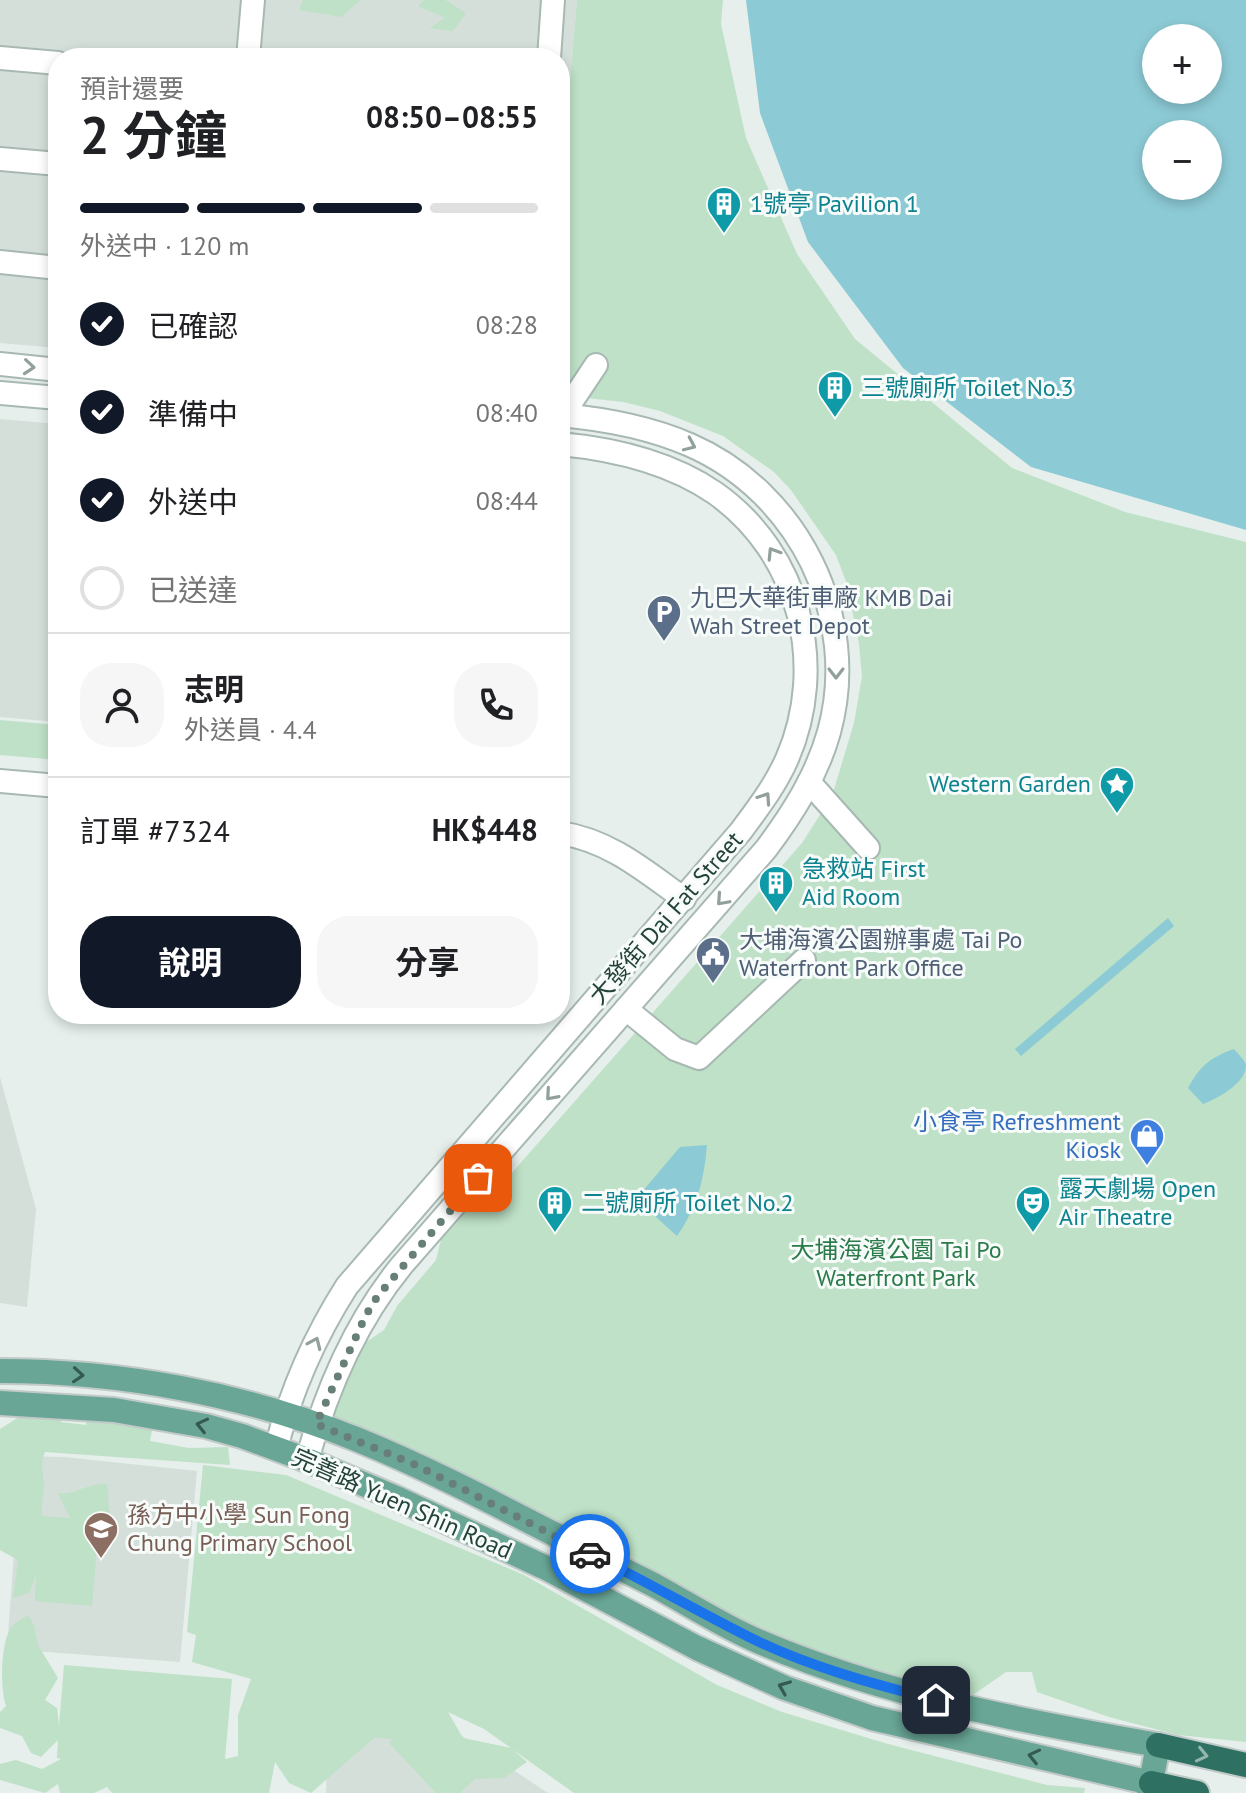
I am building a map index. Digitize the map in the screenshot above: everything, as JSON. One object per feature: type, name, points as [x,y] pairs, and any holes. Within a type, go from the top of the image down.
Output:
[{"type":"highway","points":[[1158,1745],[1246,1765]]},
{"type":"highway","points":[[1150,1788],[1197,1793]]},
{"type":"main road","name":"完善路 Yuen Shin Road","points":[[0,1371],[141,1382],[184,1389],[316,1424],[443,1478],[751,1638],[823,1667],[890,1689],[959,1706],[1158,1745]]},
{"type":"main road","name":"完善路 Yuen Shin Road","points":[[0,1403],[74,1406],[155,1416],[206,1426],[276,1448],[396,1498],[544,1567],[697,1648],[785,1688],[872,1718],[1109,1784],[1150,1788]]},
{"type":"main road","points":[[1109,1784],[1117,1738]]},
{"type":"main road","points":[[1150,1788],[1158,1745]]},
{"type":"street","points":[[249,48],[253,0]]},
{"type":"street","points":[[550,48],[553,0]]},
{"type":"street","points":[[0,58],[48,62]]},
{"type":"street","points":[[0,159],[48,163]]},
{"type":"street","points":[[0,262],[48,267]]},
{"type":"street","points":[[0,364],[48,369]]},
{"type":"street","points":[[570,402],[596,365]]},
{"type":"street","points":[[0,393],[48,397]]},
{"type":"street","name":"大發街 Dai Fat Street","points":[[307,1460],[316,1424],[366,1315],[390,1280],[766,849],[809,782],[829,730],[836,692],[834,628],[814,566],[792,528],[753,484],[692,445],[570,409]]},
{"type":"street","points":[[636,457],[640,428]]},
{"type":"street","name":"大發街 Dai Fat Street","points":[[276,1448],[285,1414],[322,1327],[354,1277],[684,899],[763,802],[787,759],[802,715],[806,691],[806,648],[797,605],[784,573],[764,539],[714,493],[692,480],[636,457],[570,446]]},
{"type":"street","points":[[0,781],[48,785]]},
{"type":"street","points":[[809,782],[868,848]]},
{"type":"street","points":[[570,834],[620,853],[684,899]]},
{"type":"street","points":[[626,1009],[675,1049],[699,1058],[804,960]]},
{"type":"shaded area","points":[[0,0],[577,0],[570,80],[570,48],[48,48],[48,347],[0,343]]},
{"type":"shaded area","points":[[0,419],[48,423],[48,721],[0,717]]},
{"type":"shaded area","points":[[0,1077],[36,1209],[27,1307],[0,1303]]},
{"type":"shaded area","name":"孫方中小學 Sun Fong Chung Primary School","points":[[21,1456],[64,1457],[197,1471],[180,1662],[7,1649]]},
{"type":"shaded area","points":[[329,1687],[450,1728],[548,1793],[326,1793]]},
{"type":"green space","points":[[303,0],[360,0],[342,17],[299,10]]},
{"type":"green space","points":[[424,0],[445,0],[466,13],[453,31],[430,28],[445,18],[418,6]]},
{"type":"green space","name":"大埔海濱公園 Tai Po Waterfront Park","points":[[577,0],[723,0],[721,24],[746,138],[797,254],[855,339],[1012,468],[1125,512],[1246,542],[1246,1742],[1178,1735],[1109,1717],[1037,1692],[1032,1672],[1006,1672],[970,1697],[858,1679],[493,1516],[320,1428],[330,1366],[384,1330],[397,1306],[436,1260],[444,1227],[471,1192],[503,1183],[802,843],[832,796],[854,723],[862,676],[847,584],[836,555],[791,490],[774,472],[723,436],[660,411],[623,402],[570,396],[570,80]]},
{"type":"green space","points":[[0,720],[48,724],[48,759],[0,755]]},
{"type":"green space","points":[[66,1400],[61,1422],[86,1425],[91,1402],[154,1420],[150,1441],[189,1448],[228,1447],[230,1465],[45,1452],[42,1516],[70,1518],[58,1493],[107,1484],[110,1518],[99,1524],[92,1606],[35,1601],[36,1575],[29,1593],[13,1598],[18,1560],[0,1550],[0,1429],[30,1410]]},
{"type":"green space","points":[[203,1465],[286,1475],[524,1575],[717,1685],[782,1712],[888,1744],[1047,1785],[1085,1788],[1084,1793],[574,1793],[512,1749],[527,1762],[504,1778],[475,1779],[460,1793],[436,1793],[389,1743],[393,1739],[374,1738],[311,1793],[289,1783],[275,1762],[269,1793],[112,1793],[107,1787],[94,1793],[60,1793],[58,1784],[45,1793],[0,1780],[0,1764],[16,1760],[42,1769],[61,1759],[57,1758],[58,1740],[41,1757],[31,1753],[22,1736],[0,1728],[0,1712],[6,1706],[2,1677],[5,1643],[12,1626],[28,1615],[34,1625],[38,1645],[58,1678],[45,1700],[57,1708],[59,1726],[64,1665],[232,1679],[225,1759],[238,1756],[238,1715],[251,1679],[192,1662],[196,1635],[187,1632]],"holes":[[[448,1712],[484,1729],[511,1748],[463,1738]]]},
{"type":"water","points":[[746,0],[1246,0],[1246,530],[1031,467],[903,368],[808,242],[760,113]]},
{"type":"water","points":[[1168,918],[1174,926],[1021,1056],[1015,1049]]},
{"type":"water","points":[[1234,1049],[1246,1065],[1245,1072],[1229,1090],[1203,1104],[1188,1088],[1207,1063]]},
{"type":"water","points":[[707,1145],[698,1193],[677,1236],[636,1199],[680,1147]]},
{"type":"way so far","points":[[478,1178],[377,1297],[316,1424],[471,1491],[590,1554]]},
{"type":"place","name":"1號亭 Pavilion 1","points":[[724,235]]},
{"type":"place","name":"三號廁所 Toilet No.3","points":[[835,419]]},
{"type":"place","name":"九巴大華街車廠 KMB Dai Wah Street Depot","points":[[664,643]]},
{"type":"place","name":"Western Garden","points":[[1117,815]]},
{"type":"place","name":"急救站 First Aid Room","points":[[776,914]]},
{"type":"place","name":"大埔海濱公園辦事處 Tai Po Waterfront Park Office","points":[[713,985]]},
{"type":"place","name":"小食亭 Refreshment Kiosk","points":[[1147,1167]]},
{"type":"place","name":"二號廁所 Toilet No.2","points":[[555,1234]]},
{"type":"place","name":"露天劇場 Open Air Theatre","points":[[1033,1234]]},
{"type":"place","name":"孫方中小學 Sun Fong Chung Primary School","points":[[101,1560]]},
{"type":"route","points":[[590,1554],[751,1638],[823,1667],[936,1700]]}]
